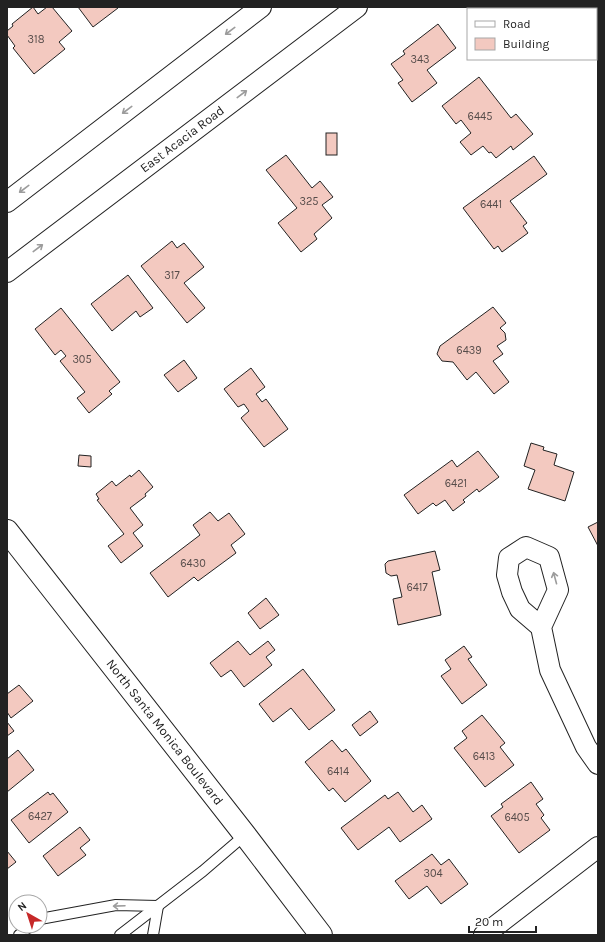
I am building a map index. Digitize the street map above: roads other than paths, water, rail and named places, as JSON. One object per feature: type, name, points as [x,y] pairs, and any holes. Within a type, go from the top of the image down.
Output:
[{"type":"street","points":[[7,202],[261,7]]},
{"type":"street","name":"East Acacia Road","points":[[7,272],[357,7]]},
{"type":"street","name":"North Santa Monica Boulevard","points":[[7,531],[246,835],[321,935]]},
{"type":"street","points":[[541,627],[550,670],[586,747],[598,764]]},
{"type":"street","points":[[484,935],[598,847]]},
{"type":"lane","points":[[120,935],[203,871],[246,835]]},
{"type":"lane","points":[[48,918],[116,905],[158,906]]},
{"type":"lane","points":[[153,935],[158,906]]}]
